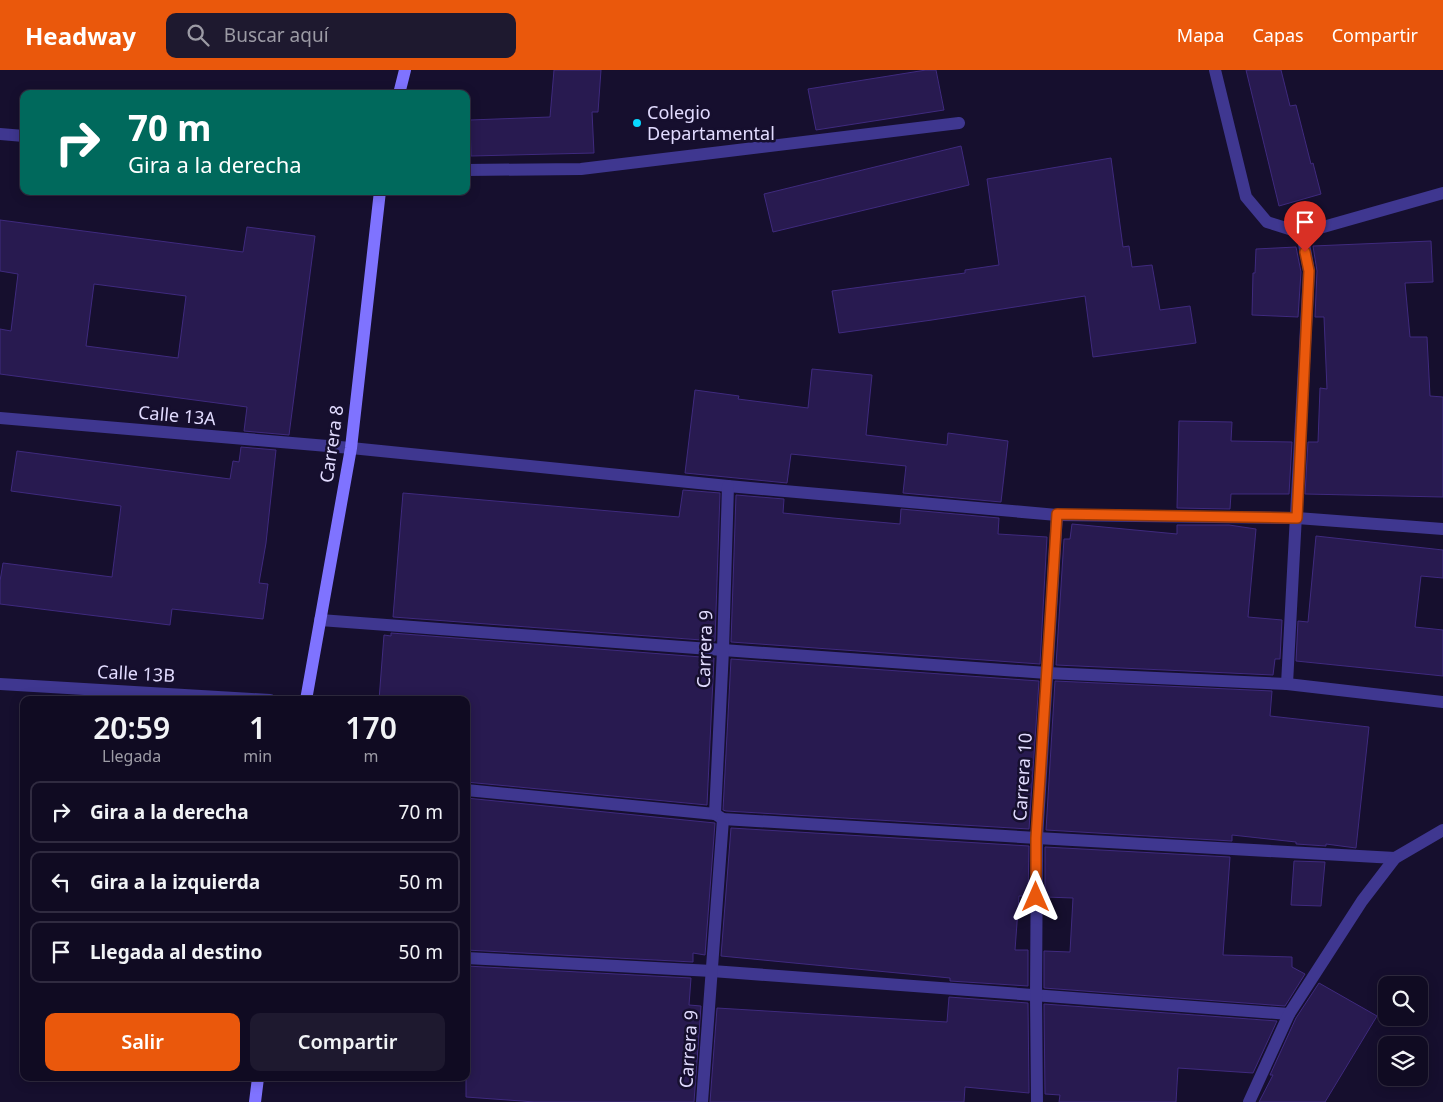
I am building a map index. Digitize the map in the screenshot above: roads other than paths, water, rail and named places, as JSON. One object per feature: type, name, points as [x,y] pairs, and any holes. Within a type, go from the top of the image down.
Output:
[{"type":"street","points":[[400,90],[405,70]]},
{"type":"street","points":[[1215,70],[1246,197],[1267,222],[1302,233],[1443,193]]},
{"type":"street","points":[[470,170],[581,169],[959,123]]},
{"type":"street","points":[[0,134],[20,136]]},
{"type":"street","name":"Carrera 8","points":[[307,696],[351,448],[380,195]]},
{"type":"street","points":[[1287,684],[1309,271],[1302,233]]},
{"type":"street","name":"Calle 13A","points":[[0,418],[351,448],[728,486],[1057,514],[1297,518],[1443,529]]},
{"type":"street","name":"Carrera 9","points":[[702,1102],[712,970],[719,816],[728,486]]},
{"type":"street","name":"Carrera 10","points":[[1037,1102],[1036,838],[1057,514]]},
{"type":"street","points":[[320,620],[1047,673],[1287,684],[1443,702]]},
{"type":"street","name":"Calle 13B","points":[[0,684],[202,696]]},
{"type":"street","points":[[470,790],[719,816],[1036,838],[1395,858]]},
{"type":"street","points":[[1249,1102],[1289,1014],[1362,901],[1395,858],[1443,830]]},
{"type":"street","points":[[470,958],[712,970],[1289,1014]]},
{"type":"street","points":[[255,1102],[258,1081]]},
{"type":"place","name":"Colegio Departamental","points":[[637,123]]}]
